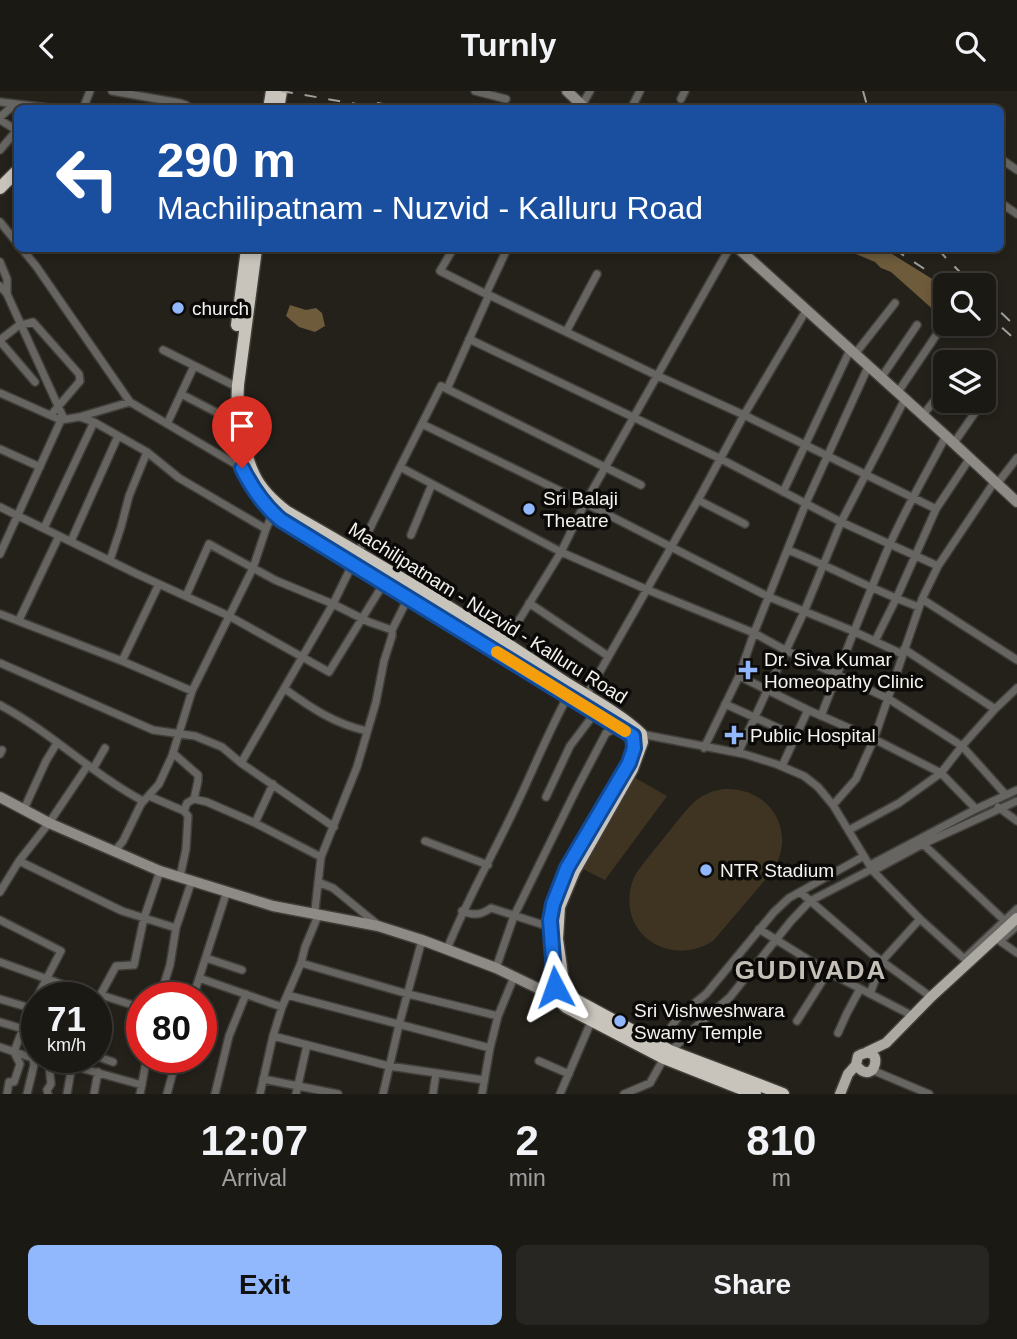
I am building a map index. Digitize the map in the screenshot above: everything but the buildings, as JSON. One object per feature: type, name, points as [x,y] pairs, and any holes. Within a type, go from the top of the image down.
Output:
[{"type":"highway","points":[[0,188],[14,174]]},
{"type":"highway","name":"Machilipatnam - Nuzvid - Kalluru Road","points":[[247,252],[230,384],[231,420],[242,468],[253,489],[276,510],[356,559],[414,585],[502,648],[571,692],[595,713],[637,735]]},
{"type":"highway","name":"Machilipatnam - Nuzvid - Kalluru Road","points":[[256,252],[238,385],[238,411],[253,474],[276,510]]},
{"type":"highway","name":"Machilipatnam - Nuzvid - Kalluru Road","points":[[356,559],[384,583],[408,598],[502,648]]},
{"type":"highway","name":"Machilipatnam - Nuzvid - Kalluru Road","points":[[571,692],[586,697],[618,717],[637,735]]},
{"type":"highway","points":[[637,735],[629,763],[567,868],[553,904],[550,927],[555,987],[563,997],[566,1007],[591,1022],[783,1094]]},
{"type":"highway","points":[[563,997],[557,939],[559,907],[574,871],[632,769],[640,748],[637,735]]},
{"type":"highway","points":[[563,997],[741,1091],[755,1094]]},
{"type":"main road","points":[[856,1065],[866,1072],[874,1068],[886,1043],[967,960],[1017,918]]},
{"type":"main road","points":[[840,1094],[858,1056],[886,1043]]},
{"type":"main road","points":[[867,1052],[876,1059],[874,1068]]},
{"type":"street","points":[[113,91],[186,105]]},
{"type":"street","points":[[475,91],[506,99]]},
{"type":"street","points":[[567,91],[582,105]]},
{"type":"street","points":[[681,99],[685,91]]},
{"type":"street","points":[[0,101],[23,105]]},
{"type":"street","points":[[0,119],[15,104]]},
{"type":"street","points":[[0,150],[14,134]]},
{"type":"street","points":[[0,222],[14,239]]},
{"type":"street","points":[[24,252],[130,402],[242,468]]},
{"type":"street","points":[[451,252],[440,271],[936,509]]},
{"type":"street","points":[[447,389],[506,252]]},
{"type":"street","points":[[502,648],[561,552],[585,503],[727,252]]},
{"type":"street","points":[[742,252],[1017,502]]},
{"type":"street","points":[[0,262],[7,279],[7,294]]},
{"type":"street","points":[[566,332],[597,274]]},
{"type":"street","points":[[0,286],[7,294],[62,419],[0,554]]},
{"type":"street","points":[[783,492],[852,352],[895,303]]},
{"type":"street","points":[[586,697],[744,415],[807,309]]},
{"type":"street","points":[[35,382],[0,341],[18,326],[33,323],[79,374],[80,381],[51,415]]},
{"type":"street","points":[[881,378],[917,325]]},
{"type":"street","points":[[738,753],[804,612],[841,522],[901,396],[936,336]]},
{"type":"street","points":[[470,339],[721,459],[841,522],[939,566]]},
{"type":"street","points":[[163,350],[230,384]]},
{"type":"street","points":[[167,424],[194,366]]},
{"type":"street","points":[[704,748],[739,676],[806,503],[868,366]]},
{"type":"street","points":[[241,763],[333,604],[441,386],[641,485]]},
{"type":"street","points":[[0,393],[62,419],[79,417],[130,402]]},
{"type":"street","points":[[181,394],[231,420]]},
{"type":"street","points":[[923,415],[933,402]]},
{"type":"street","points":[[821,716],[853,631],[913,497],[950,439],[972,413]]},
{"type":"street","points":[[79,417],[94,422],[147,451],[179,478],[266,529]]},
{"type":"street","points":[[44,528],[94,422]]},
{"type":"street","points":[[422,424],[769,597],[903,652],[995,709]]},
{"type":"street","points":[[71,541],[118,436]]},
{"type":"street","points":[[0,449],[40,467]]},
{"type":"street","points":[[110,560],[129,496],[147,451]]},
{"type":"street","points":[[875,641],[936,509],[970,458]]},
{"type":"street","points":[[833,805],[856,779],[874,739],[920,603],[939,566],[996,482],[1017,458]]},
{"type":"street","points":[[400,467],[561,552],[754,633],[889,699],[962,746],[1006,795]]},
{"type":"street","points":[[411,535],[432,484]]},
{"type":"street","points":[[698,501],[745,524]]},
{"type":"street","points":[[0,507],[229,616],[329,672],[384,583]]},
{"type":"street","points":[[114,852],[146,799],[159,784],[173,753],[192,691],[253,568],[266,529],[276,510]]},
{"type":"street","points":[[19,621],[59,536]]},
{"type":"street","points":[[186,596],[209,544],[275,580],[392,630]]},
{"type":"street","points":[[788,550],[824,564],[896,599],[920,603],[1017,660]]},
{"type":"street","points":[[122,661],[159,584]]},
{"type":"street","points":[[260,1094],[282,1007],[318,916],[315,910],[321,857],[357,767],[376,702],[392,630],[408,598]]},
{"type":"street","points":[[529,603],[608,656]]},
{"type":"street","points":[[0,614],[192,691]]},
{"type":"street","points":[[0,663],[153,730],[195,736],[222,747],[334,827]]},
{"type":"street","points":[[739,676],[941,773],[976,809]]},
{"type":"street","points":[[849,830],[899,803],[941,773],[995,709],[1017,688]]},
{"type":"street","points":[[285,689],[316,712],[352,728],[367,731]]},
{"type":"street","points":[[447,949],[548,734],[571,692]]},
{"type":"street","points":[[725,704],[796,736]]},
{"type":"street","points":[[0,705],[108,781],[146,799],[184,811],[188,816],[186,879],[165,982]]},
{"type":"street","points":[[782,767],[808,710]]},
{"type":"street","points":[[546,797],[570,746],[595,713]]},
{"type":"street","points":[[496,968],[514,915],[593,757],[606,733],[618,727]]},
{"type":"street","points":[[637,735],[738,753],[804,776],[818,787],[833,805],[872,868],[920,919],[967,960]]},
{"type":"street","points":[[24,809],[57,743]]},
{"type":"street","points":[[0,892],[3,879],[105,748]]},
{"type":"street","points":[[173,753],[198,775],[194,799]]},
{"type":"street","points":[[255,823],[272,784]]},
{"type":"street","points":[[872,868],[996,805],[1006,795],[1017,790]]},
{"type":"street","points":[[0,797],[48,823],[160,871],[273,906],[378,926],[447,949],[563,997]]},
{"type":"street","points":[[184,811],[187,803],[194,799],[207,802],[321,857]]},
{"type":"street","points":[[664,1051],[730,997],[810,901],[976,809],[1017,801]]},
{"type":"street","points":[[996,805],[1017,821]]},
{"type":"street","points":[[425,841],[488,865]]},
{"type":"street","points":[[923,844],[1005,921]]},
{"type":"street","points":[[644,1094],[679,1016],[706,994],[774,912],[789,898],[864,856]]},
{"type":"street","points":[[19,861],[122,911],[176,928]]},
{"type":"street","points":[[106,982],[116,966],[134,965],[144,918],[160,871]]},
{"type":"street","points":[[318,883],[333,888],[378,926]]},
{"type":"street","points":[[198,982],[227,891]]},
{"type":"street","points":[[800,892],[882,961],[930,997]]},
{"type":"street","points":[[463,911],[480,915],[491,908],[550,927]]},
{"type":"street","points":[[996,938],[1005,921],[1017,909]]},
{"type":"street","points":[[870,994],[882,961],[920,919]]},
{"type":"street","points":[[0,920],[61,951],[44,982]]},
{"type":"street","points":[[996,938],[1017,926]]},
{"type":"street","points":[[759,929],[828,972],[913,1016]]},
{"type":"street","points":[[996,938],[1017,953]]},
{"type":"street","points":[[383,1094],[422,940]]},
{"type":"street","points":[[206,958],[242,970]]},
{"type":"street","points":[[0,962],[56,982]]},
{"type":"street","points":[[301,963],[408,994],[498,1016]]},
{"type":"street","points":[[797,1021],[828,972]]},
{"type":"street","points":[[476,1094],[482,1094],[498,1016],[514,977]]},
{"type":"street","points":[[199,978],[282,1007]]},
{"type":"street","points":[[838,1033],[860,989]]},
{"type":"street","points":[[215,1094],[229,1036],[246,994]]},
{"type":"street","points":[[287,995],[490,1048]]},
{"type":"street","points":[[0,999],[21,1005]]},
{"type":"street","points":[[0,1022],[21,1027]]},
{"type":"street","points":[[560,1094],[591,1022]]},
{"type":"street","points":[[7,1094],[9,1082],[14,1082],[20,1064],[15,1052],[21,1034]]},
{"type":"street","points":[[273,1036],[389,1066],[484,1080]]},
{"type":"street","points":[[297,1090],[307,1045]]},
{"type":"street","points":[[0,1047],[21,1054]]},
{"type":"street","points":[[539,1061],[569,1074]]},
{"type":"street","points":[[874,1068],[929,1094]]},
{"type":"street","points":[[27,1094],[32,1073]]},
{"type":"street","points":[[48,1094],[47,1090],[51,1084],[50,1073]]},
{"type":"street","points":[[67,1094],[71,1073]]},
{"type":"street","points":[[94,1094],[98,1073]]},
{"type":"street","points":[[100,1073],[141,1090]]},
{"type":"street","points":[[167,1094],[173,1073]]},
{"type":"street","points":[[433,1094],[436,1073]]},
{"type":"street","points":[[263,1079],[297,1090],[338,1094]]},
{"type":"street","points":[[624,1094],[650,1083]]},
{"type":"shaded area","points":[[851,252],[889,252],[933,279],[933,309],[891,272],[875,262]]},
{"type":"shaded area","points":[[290,305],[306,310],[316,308],[322,313],[325,326],[315,332],[299,327],[286,316]]},
{"type":"shaded area","points":[[632,776],[667,796],[605,880],[579,867]]},
{"type":"shaded area","points":[[724,789],[741,790],[767,804],[781,828],[779,857],[772,872],[713,941],[683,951],[655,944],[643,935],[630,909],[630,892],[634,877],[690,806],[705,795]]},
{"type":"railway","points":[[281,91],[362,105]]},
{"type":"railway","points":[[863,91],[867,105]]},
{"type":"railway","points":[[377,103],[389,105]]},
{"type":"railway","points":[[899,252],[933,275]]},
{"type":"railway","points":[[941,252],[961,273]]},
{"type":"railway","points":[[996,308],[1017,328]]},
{"type":"railway","points":[[996,323],[1017,341]]},
{"type":"slow traffic","points":[[497,652],[625,731]]},
{"type":"place","name":"church","points":[[178,308]]},
{"type":"place","name":"Sri Balaji Theatre","points":[[529,509]]},
{"type":"place","name":"Dr. Siva Kumar Homeopathy Clinic","points":[[748,670]]},
{"type":"place","name":"Public Hospital","points":[[734,735]]},
{"type":"place","name":"NTR Stadium","points":[[706,870]]},
{"type":"place","name":"Sri Vishweshwara Swamy Temple","points":[[620,1021]]},
{"type":"district","name":"GUDIVADA","points":[[811,970]]},
{"type":"route","points":[[242,468],[260,499],[281,520],[633,736],[634,748],[629,763],[567,868],[553,904],[550,920],[555,987]]}]
